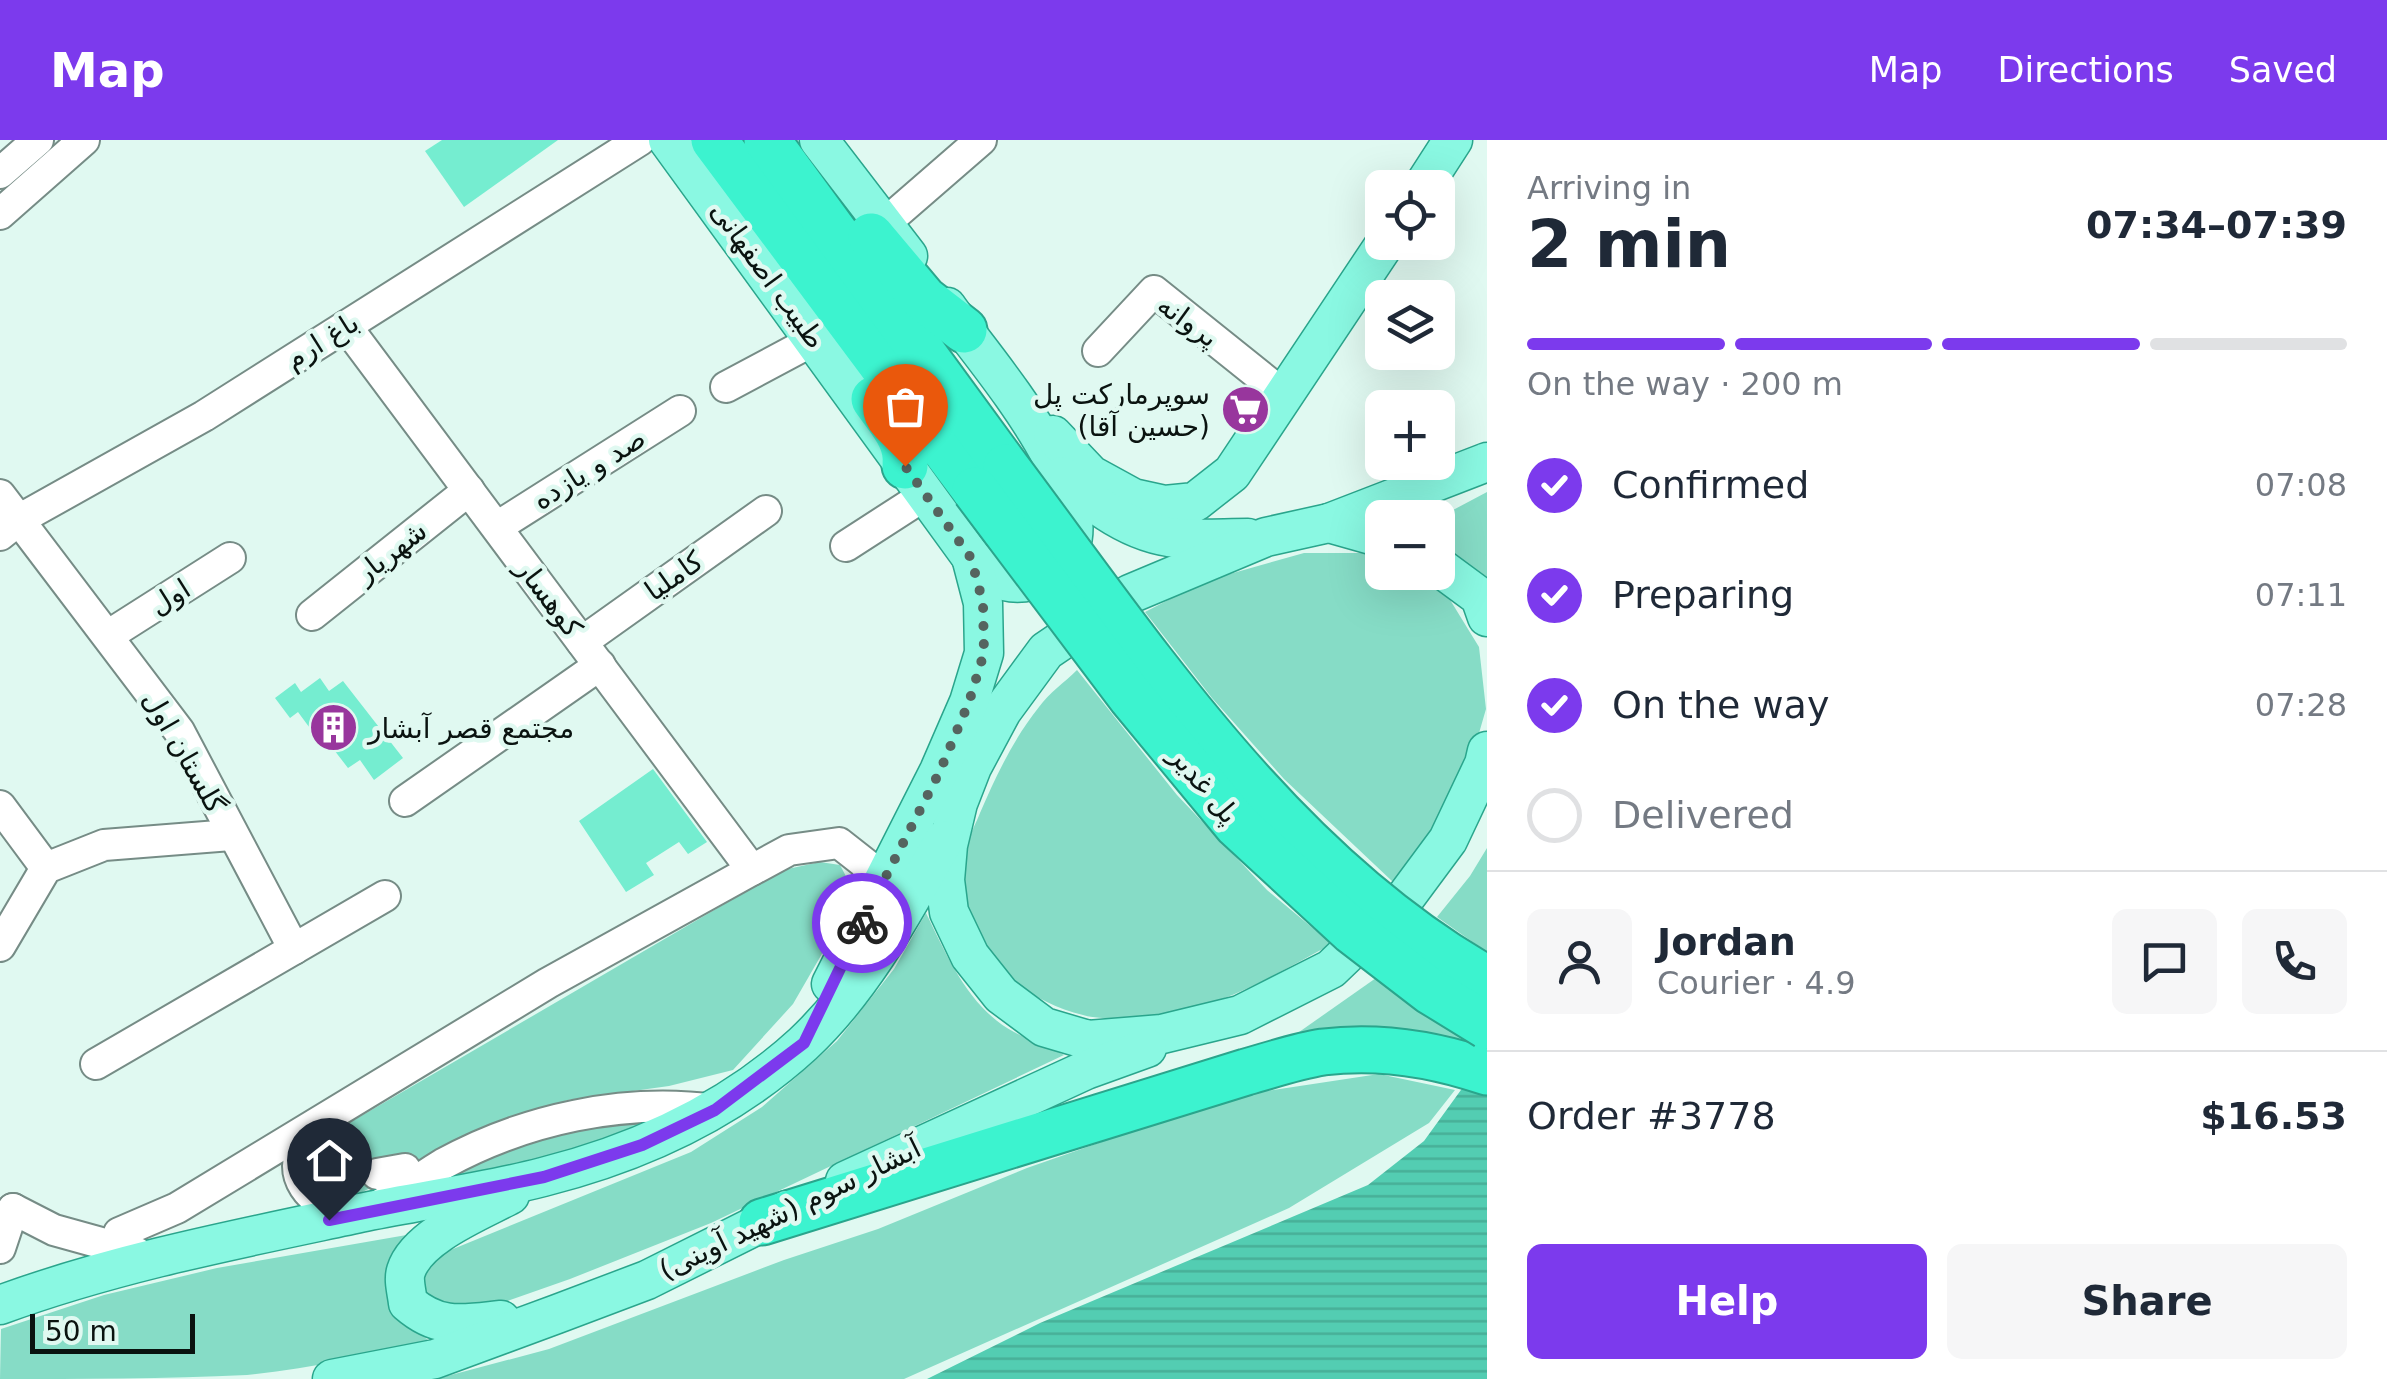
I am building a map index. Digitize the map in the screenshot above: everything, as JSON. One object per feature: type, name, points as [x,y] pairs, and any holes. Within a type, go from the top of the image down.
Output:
[{"type":"highway","points":[[704,140],[717,180],[901,437],[915,480]]},
{"type":"highway","points":[[714,140],[990,479]]},
{"type":"highway","points":[[767,140],[990,479]]},
{"type":"highway","points":[[788,140],[804,154],[924,299],[964,330]]},
{"type":"highway","name":"پل غدیر","points":[[990,479],[1263,796],[1370,899],[1448,957],[1487,979]]},
{"type":"highway","name":"پل غدیر","points":[[990,479],[1131,697],[1237,825],[1352,931],[1430,991],[1487,1026]]},
{"type":"highway","points":[[762,1222],[1322,1052],[1368,1050],[1428,1055],[1487,1072]]},
{"type":"main road","name":"طبیب اصفهانی","points":[[668,140],[971,558]]},
{"type":"main road","points":[[819,140],[1009,390],[1061,475],[1075,522],[1066,558],[1053,572],[1018,584],[983,572],[971,558]]},
{"type":"main road","points":[[1434,170],[1453,140]]},
{"type":"main road","points":[[1009,390],[1091,475],[1133,498],[1165,505],[1195,502],[1232,473],[1374,260]]},
{"type":"main road","points":[[1266,538],[1243,518],[1238,496],[1285,396]]},
{"type":"main road","points":[[0,1305],[64,1282],[158,1259],[364,1212],[544,1177],[642,1145],[715,1110],[804,1043],[862,974],[902,914],[953,824],[972,767],[1002,710],[1046,650],[1130,594],[1266,538],[1328,523],[1487,462]]},
{"type":"main road","points":[[1061,475],[1100,510],[1174,538],[1266,538]]},
{"type":"main road","points":[[1328,523],[1365,533]]},
{"type":"main road","points":[[804,1043],[940,771],[969,702],[984,653],[983,603],[971,558]]},
{"type":"main road","points":[[1455,579],[1480,597],[1487,616]]},
{"type":"main road","points":[[953,824],[946,880],[948,912],[970,956],[1001,995],[1044,1027],[1088,1040],[1162,1034],[1240,1015],[1331,969],[1406,898],[1448,840],[1486,758]]},
{"type":"main road","name":"آبشار سوم (شهید آوینی)","points":[[332,1379],[435,1359],[646,1280],[894,1157],[1086,1070],[1240,1015]]},
{"type":"main road","points":[[544,1177],[440,1234],[418,1250],[405,1273],[408,1303],[426,1318],[453,1324],[557,1314]]},
{"type":"street","points":[[0,173],[38,140]]},
{"type":"street","points":[[0,214],[84,140]]},
{"type":"street","name":"باغ ارم","points":[[10,527],[204,416],[640,140]]},
{"type":"street","points":[[883,225],[981,140]]},
{"type":"street","name":"پروانه","points":[[1098,351],[1154,290],[1285,396]]},
{"type":"street","name":"کوهسار","points":[[346,326],[752,870]]},
{"type":"street","points":[[726,388],[814,340]]},
{"type":"street","name":"صد و یازده","points":[[497,527],[680,411]]},
{"type":"street","points":[[846,546],[915,480]]},
{"type":"street","name":"شهریار","points":[[312,615],[469,490]]},
{"type":"street","name":"گلستان اول","points":[[0,495],[10,527],[109,635],[179,731],[294,950]]},
{"type":"street","name":"کاملیا","points":[[405,801],[766,511]]},
{"type":"street","name":"اول","points":[[109,635],[230,558]]},
{"type":"street","points":[[0,806],[46,868]]},
{"type":"street","points":[[0,946],[46,868],[104,845],[231,834]]},
{"type":"street","points":[[118,1233],[177,1208],[548,984],[790,850],[839,844],[867,865],[874,900]]},
{"type":"street","points":[[96,1064],[386,896]]},
{"type":"street","points":[[309,1129],[298,1166],[306,1190],[327,1208],[364,1212],[486,1144],[588,1114],[619,1106],[671,1104],[715,1110]]},
{"type":"street","points":[[378,1174],[405,1169],[414,1182]]},
{"type":"street","points":[[0,1248],[7,1197],[54,1230],[158,1259]]},
{"type":"shaded area","points":[[1487,492],[1487,589],[1476,572],[1455,555],[1455,509]]},
{"type":"shaded area","points":[[1304,553],[1365,553],[1365,590],[1444,590],[1479,647],[1486,709],[1464,785],[1430,839],[1393,882],[1284,779],[1212,698],[1145,612],[1205,581]]},
{"type":"shaded area","points":[[1077,670],[1177,795],[1267,890],[1332,944],[1218,1001],[1143,1017],[1105,1018],[1056,1006],[1032,994],[992,958],[969,911],[964,884],[965,850],[992,785],[1021,731],[1043,702]]},
{"type":"shaded area","points":[[1487,848],[1487,952],[1437,917]]},
{"type":"shaded area","points":[[820,862],[840,865],[849,882],[838,926],[793,1004],[733,1070],[669,1086],[568,1100],[472,1133],[357,1195],[329,1192],[318,1171],[325,1137],[783,870]]},
{"type":"shaded area","points":[[926,913],[961,980],[984,1009],[1014,1032],[1064,1055],[711,1223],[570,1279],[470,1314],[423,1297],[422,1271],[431,1258],[691,1152],[762,1107],[837,1041],[894,969]]},
{"type":"shaded area","points":[[1376,978],[1487,1043],[1292,1037]]},
{"type":"shaded area","points":[[1487,1054],[1487,1379],[927,1379],[1040,1323],[1368,1185],[1424,1141]]},
{"type":"shaded area","points":[[1379,1074],[1455,1090],[1429,1123],[1289,1208],[904,1379],[436,1379],[549,1349],[784,1260],[878,1229],[1027,1168],[1233,1096]]},
{"type":"shaded area","points":[[619,1119],[641,1125],[631,1136],[446,1182],[462,1168],[503,1148]]},
{"type":"shaded area","points":[[418,1233],[414,1328],[430,1342],[247,1375],[0,1379],[1,1329],[104,1295],[217,1268]]},
{"type":"building","points":[[442,140],[558,140],[464,207],[425,151]]},
{"type":"building","name":"مجتمع قصر آبشار","points":[[320,678],[329,691],[343,681],[403,758],[374,780],[360,760],[348,768],[331,746],[326,750],[298,712],[290,718],[275,698],[295,683],[301,692]]},
{"type":"building","points":[[653,769],[707,842],[688,854],[679,842],[646,863],[654,875],[626,892],[579,821]]},
{"type":"way so far","points":[[862,923],[940,771],[969,702],[984,653],[983,603],[971,558],[905,466]]},
{"type":"place","name":"سوپرمارکت پل (حسین آقا)","points":[[1245,410]]},
{"type":"place","name":"مجتمع قصر آبشار","points":[[333,728]]},
{"type":"route","points":[[329,1220],[544,1177],[642,1145],[715,1110],[804,1043],[862,923]]}]
